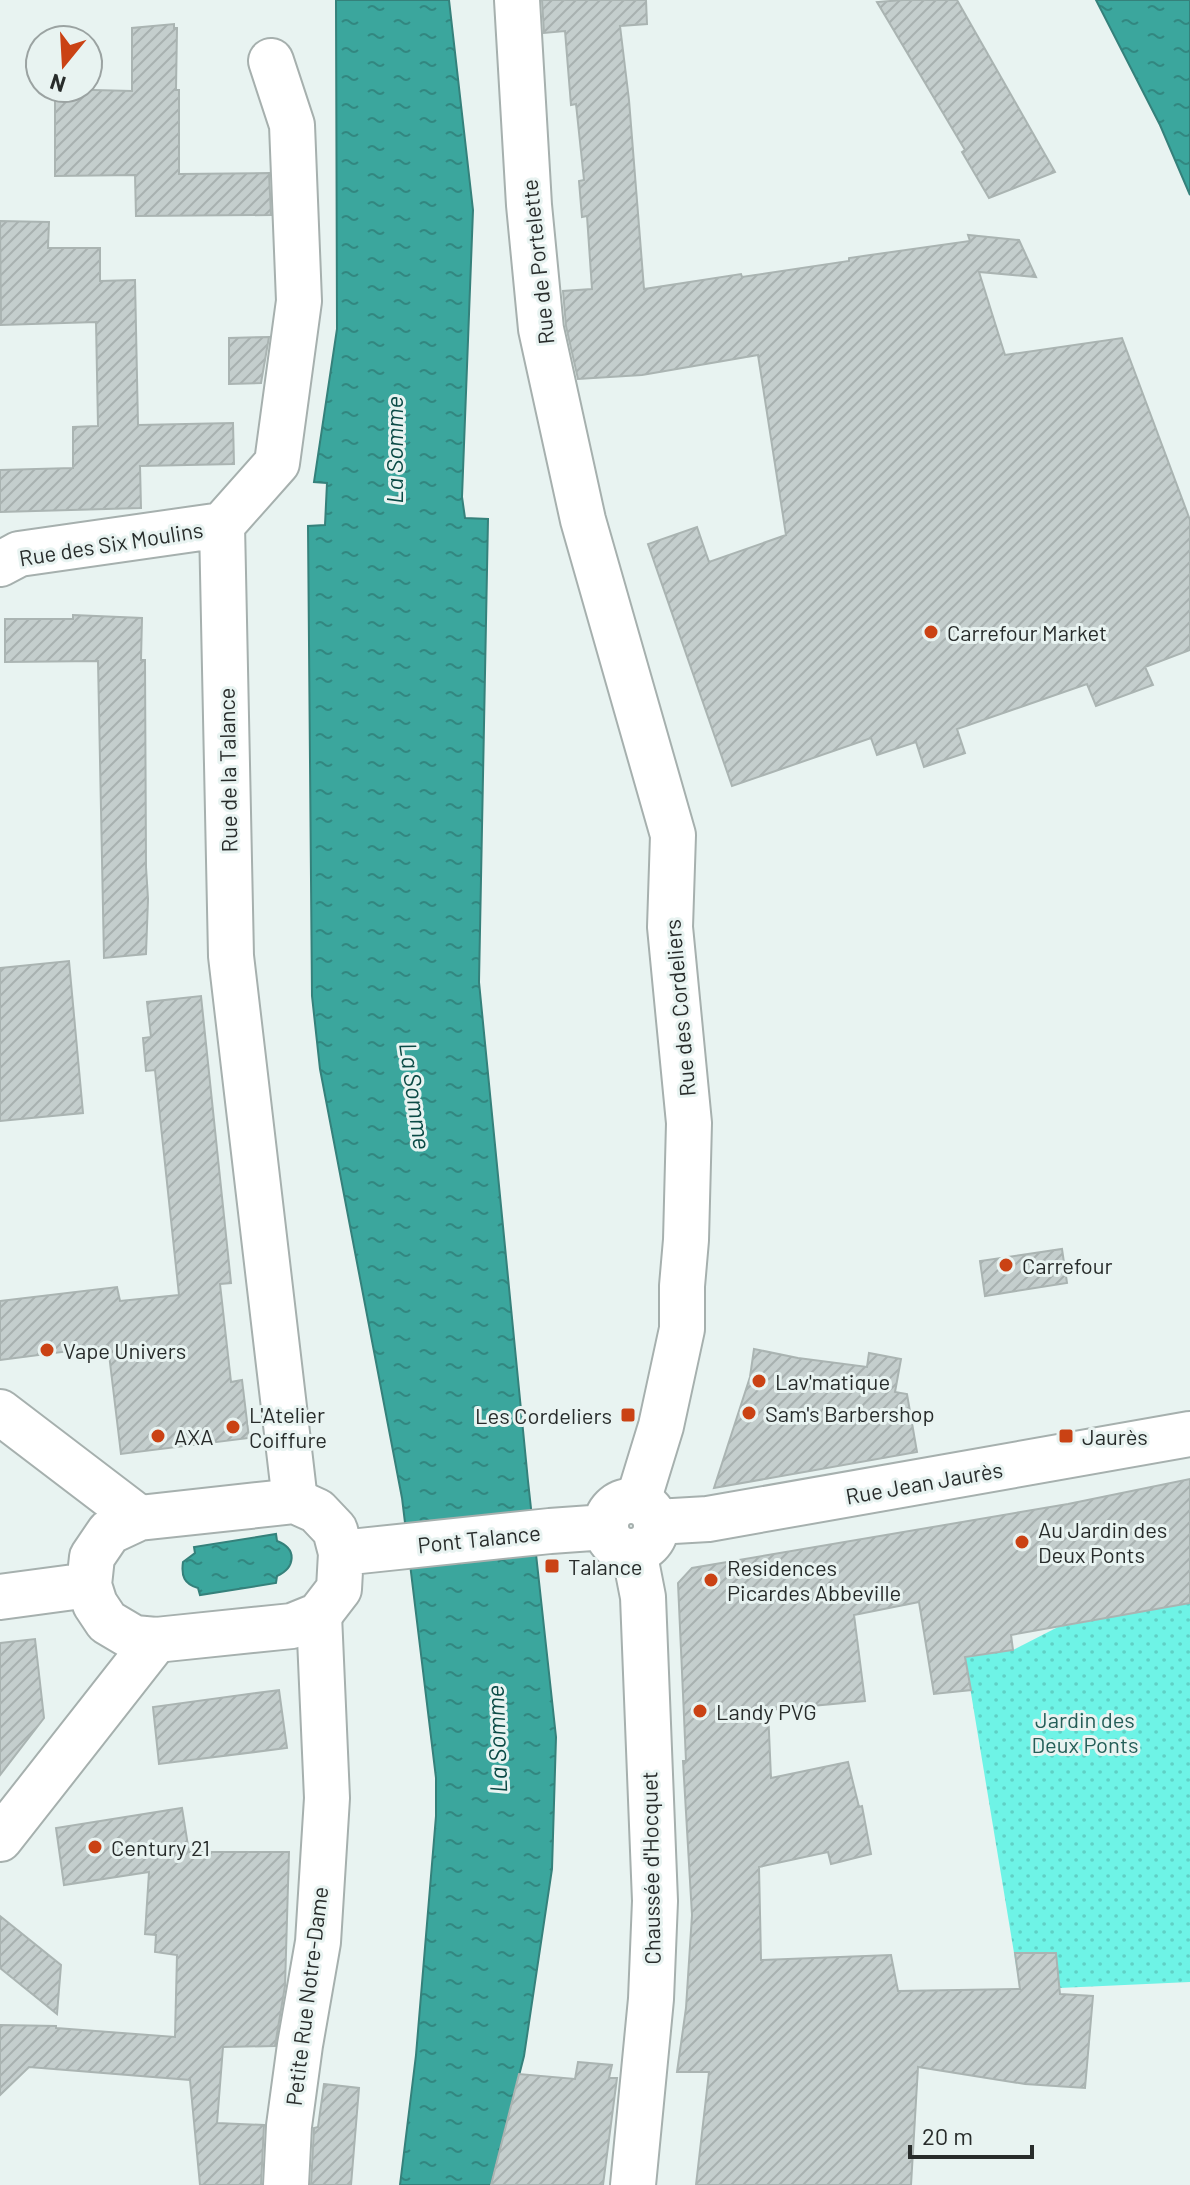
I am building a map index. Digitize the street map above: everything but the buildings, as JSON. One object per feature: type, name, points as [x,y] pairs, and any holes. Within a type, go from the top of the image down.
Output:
[{"type":"street","name":"Rue de Portelette","points":[[517,0],[529,205],[541,329],[583,520]]},
{"type":"street","points":[[222,525],[277,463],[299,301],[292,125],[271,61]]},
{"type":"street","name":"Rue des Cordeliers","points":[[583,520],[673,835],[670,927],[689,1123],[682,1329],[661,1426],[620,1526]]},
{"type":"street","name":"Rue des Six Moulins","points":[[0,564],[19,554],[222,525]]},
{"type":"street","name":"Rue de la Talance","points":[[222,525],[231,956],[295,1501]]},
{"type":"street","points":[[0,1412],[139,1518]]},
{"type":"street","name":"Rue Jean Jaurès","points":[[620,1526],[708,1519],[1190,1434]]},
{"type":"street","points":[[295,1501],[317,1511],[335,1530],[341,1553],[339,1589],[319,1615],[292,1626],[156,1640],[134,1638],[107,1622],[95,1604],[89,1585],[92,1557],[109,1532],[139,1518],[295,1501]]},
{"type":"street","name":"Pont Talance","points":[[341,1553],[620,1526]]},
{"type":"street","name":"Chaussée d'Hocquet","points":[[620,1526],[643,1597],[655,1901],[651,1999],[633,2185]]},
{"type":"street","points":[[0,1597],[89,1585]]},
{"type":"street","name":"Petite Rue Notre-Dame","points":[[286,2185],[289,2126],[318,1942],[326,1812],[319,1615]]},
{"type":"street","points":[[0,1839],[156,1640]]},
{"type":"green space","name":"Jardin des Deux Ponts","points":[[1190,1603],[1190,1982],[1033,1991],[1020,1989],[965,1657],[1013,1650],[1058,1627]]},
{"type":"water","name":"La Somme","points":[[336,0],[449,0],[473,210],[462,497],[465,518],[488,519],[479,982],[556,1737],[552,1869],[524,2056],[491,2185],[400,2185],[416,2055],[436,1816],[436,1778],[402,1498],[320,1069],[312,996],[308,526],[325,525],[327,483],[314,482],[337,329]]},
{"type":"water","points":[[1096,0],[1190,0],[1190,195],[1160,125]]},
{"type":"water","points":[[276,1534],[277,1541],[284,1544],[292,1558],[288,1568],[277,1576],[276,1583],[200,1595],[198,1588],[184,1579],[183,1562],[195,1553],[194,1547]]},
{"type":"place","name":"Carrefour Market","points":[[931,632]]},
{"type":"place","name":"Carrefour","points":[[1006,1265]]},
{"type":"place","name":"Vape Univers","points":[[47,1350]]},
{"type":"place","name":"Lav'matique","points":[[759,1381]]},
{"type":"place","name":"Sam's Barbershop","points":[[749,1413]]},
{"type":"place","name":"Les Cordeliers","points":[[628,1415]]},
{"type":"place","name":"L'Atelier Coiffure","points":[[233,1427]]},
{"type":"place","name":"AXA","points":[[158,1436]]},
{"type":"place","name":"Jaurès","points":[[1066,1436]]},
{"type":"place","name":"Au Jardin des Deux Ponts","points":[[1022,1542]]},
{"type":"place","name":"Talance","points":[[552,1566]]},
{"type":"place","name":"Residences Picardes Abbeville","points":[[711,1580]]},
{"type":"place","name":"Landy PVG","points":[[700,1711]]},
{"type":"place","name":"Century 21","points":[[95,1847]]}]
